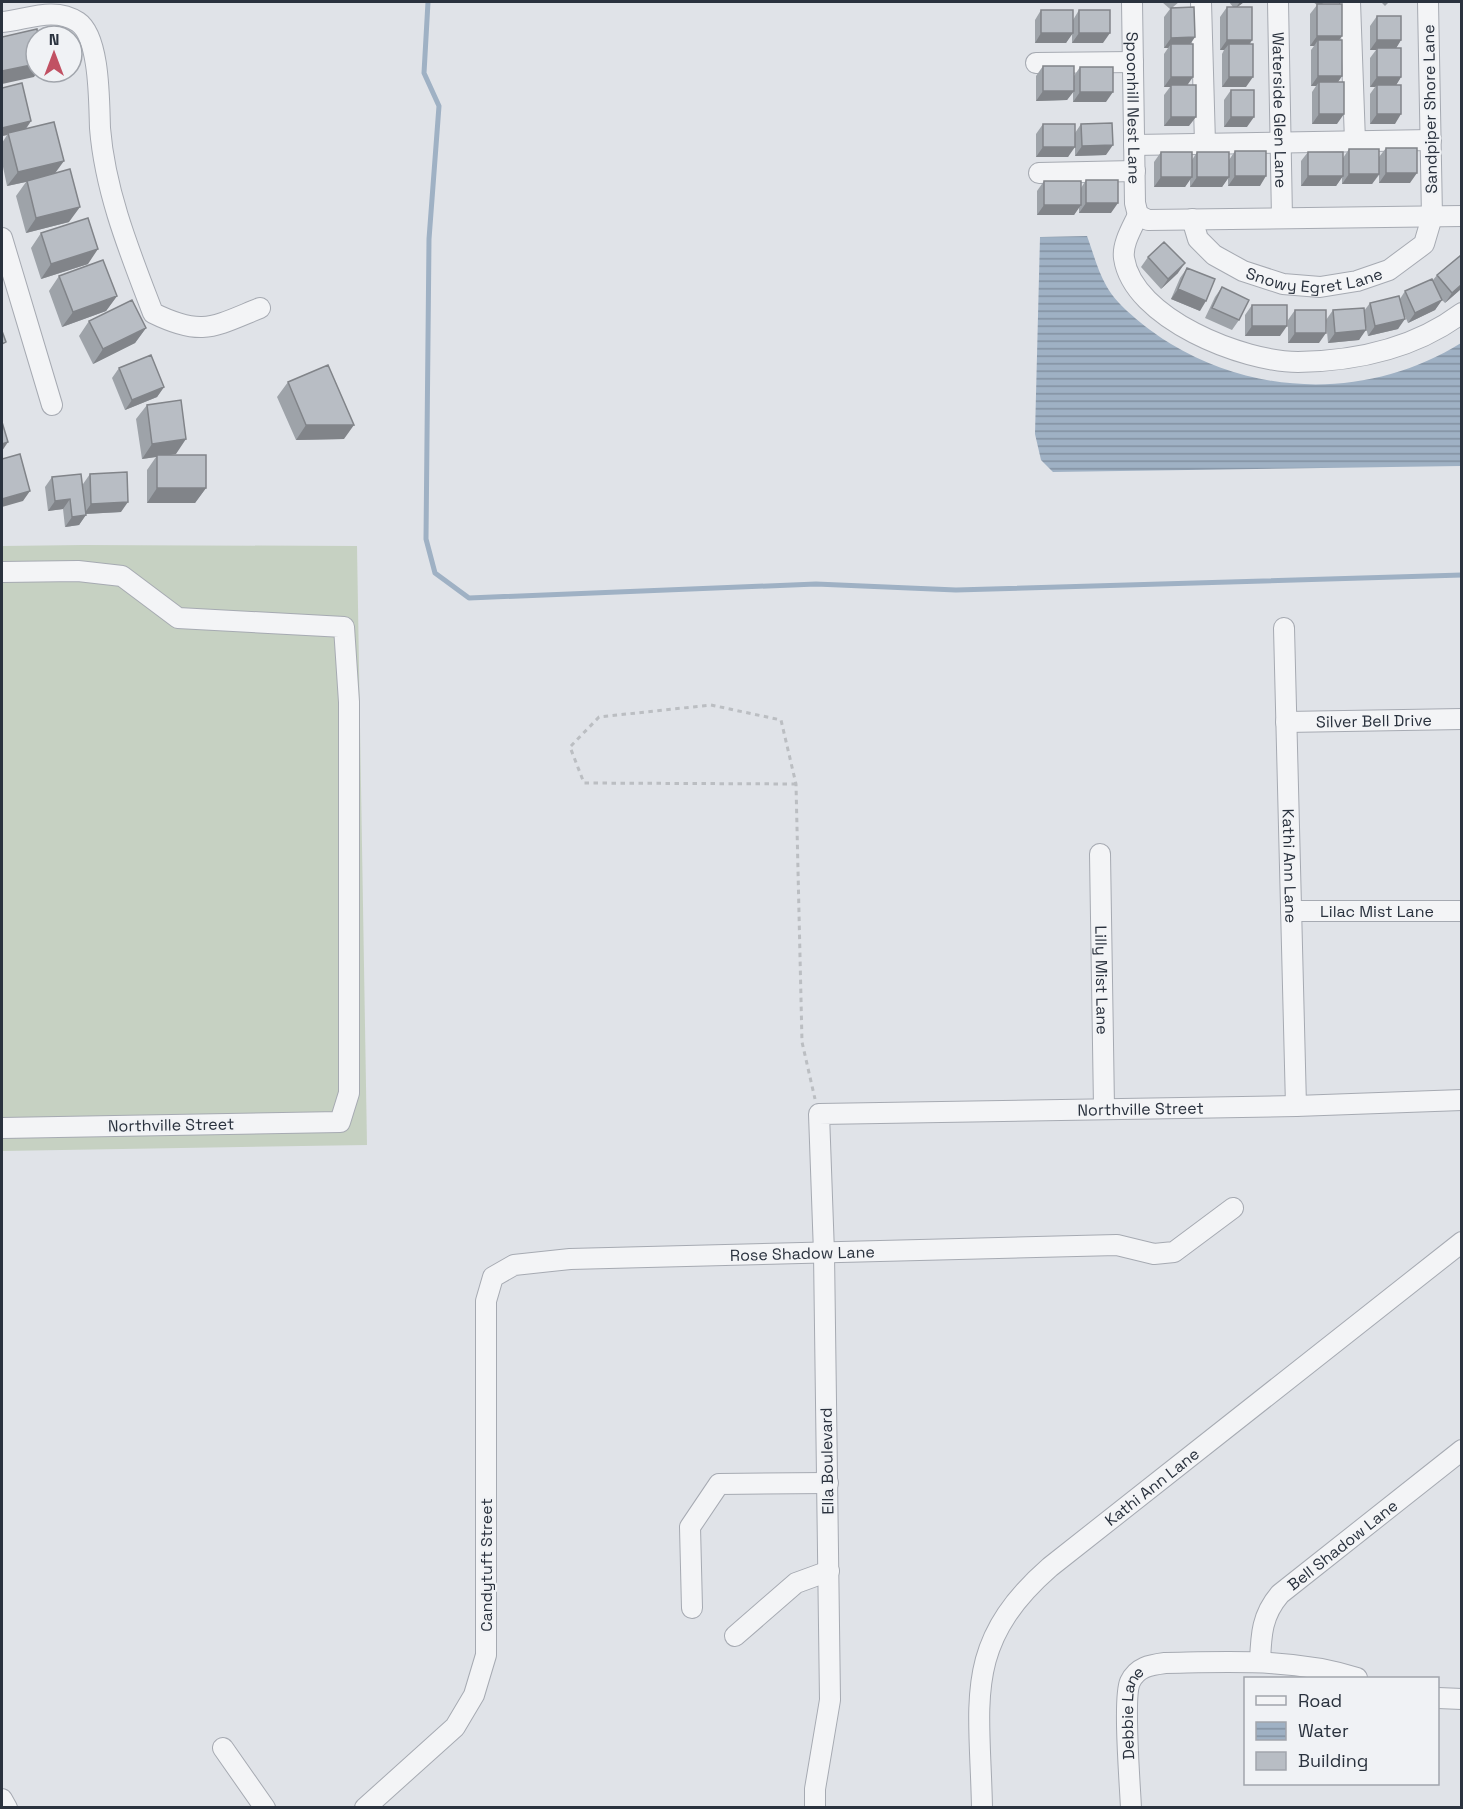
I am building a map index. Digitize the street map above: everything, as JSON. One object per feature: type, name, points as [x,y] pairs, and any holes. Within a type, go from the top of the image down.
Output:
[{"type":"street","name":"Spoonhill Nest Lane","points":[[1132,2],[1134,145],[1138,215]]},
{"type":"street","points":[[1202,2],[1205,143]]},
{"type":"street","name":"Waterside Glen Lane","points":[[1278,2],[1282,218]]},
{"type":"street","points":[[1350,2],[1355,141]]},
{"type":"street","name":"Sandpiper Shore Lane","points":[[1428,2],[1432,217]]},
{"type":"street","points":[[2,22],[39,15],[57,15],[78,22],[92,42],[101,134],[110,187],[126,244],[153,313],[179,326],[212,327],[260,308]]},
{"type":"street","points":[[1036,63],[1133,62]]},
{"type":"street","points":[[1134,145],[1431,140]]},
{"type":"street","points":[[1039,173],[1135,171]]},
{"type":"street","points":[[1461,216],[1148,220],[1138,215],[1128,237],[1124,255],[1127,272],[1143,297],[1198,336],[1256,356],[1296,362],[1352,359],[1401,347],[1447,324],[1461,313]]},
{"type":"street","name":"Snowy Egret Lane","points":[[1192,219],[1198,239],[1214,255],[1243,271],[1283,284],[1320,287],[1357,281],[1389,270],[1424,244],[1432,217]]},
{"type":"street","points":[[2,238],[52,405]]},
{"type":"street","name":"Northville Street","points":[[2,572],[78,571],[122,576],[178,618],[345,627],[349,702],[349,1094],[340,1122],[2,1128]]},
{"type":"street","name":"Kathi Ann Lane","points":[[1284,628],[1296,1106]]},
{"type":"street","name":"Silver Bell Drive","points":[[1286,722],[1461,719]]},
{"type":"street","name":"Lilly Mist Lane","points":[[1100,854],[1104,1107]]},
{"type":"street","name":"Lilac Mist Lane","points":[[1292,911],[1461,911]]},
{"type":"street","name":"Northville Street","points":[[819,1114],[1104,1107],[1296,1106],[1461,1100]]},
{"type":"street","name":"Ella Boulevard","points":[[815,1808],[815,1789],[830,1700],[824,1253],[819,1114]]},
{"type":"street","name":"Rose Shadow Lane","points":[[493,1277],[514,1265],[535,1262],[1117,1245],[1154,1254],[1174,1252],[1233,1208]]},
{"type":"street","name":"Kathi Ann Lane","points":[[982,1808],[981,1677],[992,1636],[1016,1599],[1050,1567],[1461,1242]]},
{"type":"street","name":"Candytuft Street","points":[[365,1808],[455,1727],[474,1695],[486,1654],[486,1301],[493,1277]]},
{"type":"street","name":"Bell Shadow Lane","points":[[1260,1662],[1262,1626],[1269,1607],[1281,1594],[1461,1450]]},
{"type":"street","points":[[692,1608],[690,1527],[719,1484],[828,1484]]},
{"type":"street","points":[[735,1636],[796,1583],[829,1571]]},
{"type":"street","name":"Debbie Lane","points":[[1131,1808],[1129,1683],[1138,1671],[1150,1665],[1165,1663],[1260,1662],[1307,1666],[1353,1677]]},
{"type":"street","points":[[1439,1698],[1461,1700]]},
{"type":"street","points":[[223,1748],[264,1808]]},
{"type":"street","points":[[2,1799],[8,1808]]},
{"type":"path","points":[[796,784],[584,783],[570,747],[599,717],[711,705],[781,720],[796,784],[802,1042],[819,1114]]},
{"type":"green space","points":[[2,546],[357,546],[367,1145],[2,1151]]},
{"type":"water","points":[[1087,236],[1104,281],[1112,295],[1127,311],[1171,344],[1205,362],[1241,374],[1279,382],[1316,384],[1354,382],[1391,374],[1427,361],[1461,343],[1461,466],[1053,472],[1041,460],[1035,434],[1040,237]]},
{"type":"building","points":[[1317,4],[1342,4],[1342,36],[1317,36]]},
{"type":"building","points":[[1194,7],[1195,37],[1171,38],[1171,8]]},
{"type":"building","points":[[1227,7],[1252,7],[1252,40],[1227,40]]},
{"type":"building","points":[[1041,10],[1073,10],[1073,33],[1041,33]]},
{"type":"building","points":[[1079,10],[1110,10],[1110,33],[1079,33]]},
{"type":"building","points":[[1377,16],[1401,16],[1401,40],[1377,40]]},
{"type":"building","points":[[24,32],[24,66],[2,71],[2,37]]},
{"type":"building","points":[[1318,40],[1342,40],[1342,76],[1318,76]]},
{"type":"building","points":[[1171,44],[1193,44],[1193,77],[1171,77]]},
{"type":"building","points":[[1229,44],[1253,44],[1253,77],[1229,77]]},
{"type":"building","points":[[1377,48],[1401,48],[1401,77],[1377,77]]},
{"type":"building","points":[[1043,66],[1074,66],[1074,91],[1043,91]]},
{"type":"building","points":[[1080,67],[1113,67],[1113,92],[1080,92]]},
{"type":"building","points":[[1319,82],[1344,82],[1344,114],[1319,114]]},
{"type":"building","points":[[22,83],[31,121],[2,128],[2,88]]},
{"type":"building","points":[[1171,85],[1196,85],[1196,117],[1171,117]]},
{"type":"building","points":[[1377,85],[1401,85],[1401,114],[1377,114]]},
{"type":"building","points":[[1231,90],[1254,90],[1254,117],[1231,117]]},
{"type":"building","points":[[54,122],[64,161],[18,172],[8,133]]},
{"type":"building","points":[[1112,123],[1113,145],[1082,146],[1081,124]]},
{"type":"building","points":[[1043,124],[1075,124],[1075,147],[1043,147]]},
{"type":"building","points":[[1386,148],[1417,148],[1417,173],[1386,173]]},
{"type":"building","points":[[1349,149],[1379,149],[1379,174],[1349,174]]},
{"type":"building","points":[[1235,151],[1266,151],[1266,176],[1235,176]]},
{"type":"building","points":[[1161,152],[1192,152],[1192,177],[1161,177]]},
{"type":"building","points":[[1197,152],[1229,152],[1229,177],[1197,177]]},
{"type":"building","points":[[1308,152],[1343,152],[1343,176],[1308,176]]},
{"type":"building","points":[[70,169],[80,207],[36,218],[27,181]]},
{"type":"building","points":[[1086,180],[1118,180],[1118,203],[1086,203]]},
{"type":"building","points":[[1044,181],[1081,181],[1081,205],[1044,205]]},
{"type":"building","points":[[88,218],[98,249],[51,264],[41,233]]},
{"type":"building","points":[[1164,242],[1185,263],[1168,279],[1148,257]]},
{"type":"building","points":[[1460,256],[1461,285],[1452,293],[1437,275]]},
{"type":"building","points":[[103,260],[117,296],[73,312],[59,276]]},
{"type":"building","points":[[1187,268],[1215,279],[1206,301],[1178,289]]},
{"type":"building","points":[[1432,279],[1442,300],[1415,313],[1405,291]]},
{"type":"building","points":[[1222,287],[1249,300],[1239,320],[1212,308]]},
{"type":"building","points":[[1399,296],[1405,319],[1375,326],[1370,303]]},
{"type":"building","points":[[132,300],[146,328],[103,349],[89,321]]},
{"type":"building","points":[[1252,305],[1287,305],[1287,326],[1252,326]]},
{"type":"building","points":[[1364,308],[1366,330],[1335,333],[1333,310]]},
{"type":"building","points":[[1295,310],[1326,310],[1326,333],[1295,333]]},
{"type":"building","points":[[2,331],[6,342],[2,344]]},
{"type":"building","points":[[151,355],[164,387],[132,400],[119,368]]},
{"type":"building","points":[[328,365],[354,425],[306,425],[288,382]]},
{"type":"building","points":[[181,400],[186,439],[152,444],[147,405]]},
{"type":"building","points":[[2,422],[8,442],[2,444]]},
{"type":"building","points":[[20,454],[30,491],[2,499],[2,459]]},
{"type":"building","points":[[157,455],[206,455],[206,488],[157,488]]},
{"type":"building","points":[[127,472],[128,502],[91,504],[90,474]]},
{"type":"building","points":[[81,474],[86,515],[72,517],[70,499],[55,501],[52,477]]},
{"type":"waterway","points":[[428,2],[424,73],[439,106],[429,239],[426,539],[435,573],[469,598],[816,584],[956,590],[1462,575]]}]
